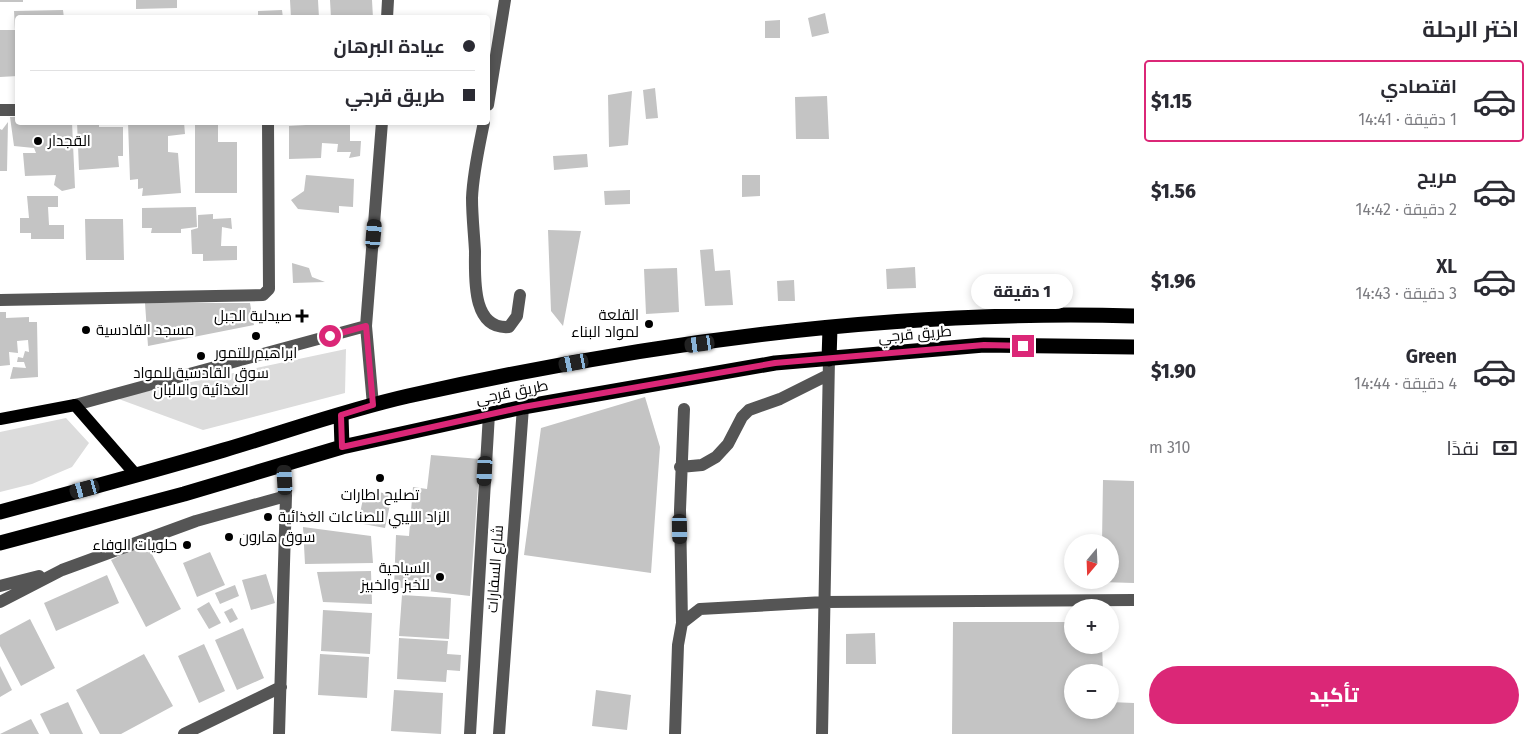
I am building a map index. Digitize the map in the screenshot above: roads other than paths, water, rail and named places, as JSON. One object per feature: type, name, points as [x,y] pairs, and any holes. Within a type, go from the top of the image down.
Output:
[{"type":"highway","name":"طريق قرجي","points":[[0,512],[136,475],[373,405],[593,360],[771,333],[830,328],[987,316],[1134,316]]},
{"type":"highway","points":[[828,359],[830,328]]},
{"type":"highway","name":"طريق قرجي","points":[[0,543],[284,465],[342,447],[523,407],[775,363],[984,345],[1134,347]]},
{"type":"highway","points":[[341,415],[342,447]]},
{"type":"main road","points":[[0,419],[74,404],[136,475]]},
{"type":"street","points":[[388,0],[388,15]]},
{"type":"street","points":[[490,93],[505,0]]},
{"type":"street","points":[[0,110],[15,110]]},
{"type":"street","points":[[0,300],[263,294],[269,289],[268,125]]},
{"type":"street","points":[[373,405],[366,326],[382,125]]},
{"type":"street","points":[[484,125],[472,197],[474,279],[478,302],[487,320],[501,327],[509,326],[517,316],[520,295]]},
{"type":"street","points":[[74,404],[366,326]]},
{"type":"street","points":[[822,734],[828,359]]},
{"type":"street","points":[[680,467],[702,465],[716,457],[728,444],[742,417],[750,410],[780,399],[828,375]]},
{"type":"street","name":"شارع السفارات","points":[[499,734],[523,407]]},
{"type":"street","points":[[675,734],[678,645],[682,623],[680,467],[684,408]]},
{"type":"street","name":"شارع السفارات","points":[[470,734],[489,414]]},
{"type":"street","points":[[279,734],[286,496],[284,465]]},
{"type":"street","points":[[0,586],[62,570],[196,521],[286,496]]},
{"type":"street","points":[[0,602],[62,570]]},
{"type":"street","points":[[682,623],[700,609],[824,602],[1134,600]]},
{"type":"street","points":[[184,734],[281,687]]},
{"type":"place","name":"القجدار","points":[[38,141]]},
{"type":"place","name":"صيدلية الجبل","points":[[302,316]]},
{"type":"place","name":"القلعة لمواد البناء","points":[[649,324]]},
{"type":"place","name":"مسجد القادسية","points":[[86,330]]},
{"type":"place","name":"ابراهيم للتمور","points":[[256,336]]},
{"type":"place","name":"سوق القادسية للمواد الغذائية والالبان","points":[[201,356]]},
{"type":"place","name":"تصليح اطارات","points":[[380,478]]},
{"type":"place","name":"الزاد الليبي للصناعات الغذائية","points":[[268,517]]},
{"type":"place","name":"سوق هارون","points":[[229,537]]},
{"type":"place","name":"حلويات الوفاء","points":[[187,545]]},
{"type":"place","name":"السياحية للخبز والخبيز","points":[[440,577]]}]
